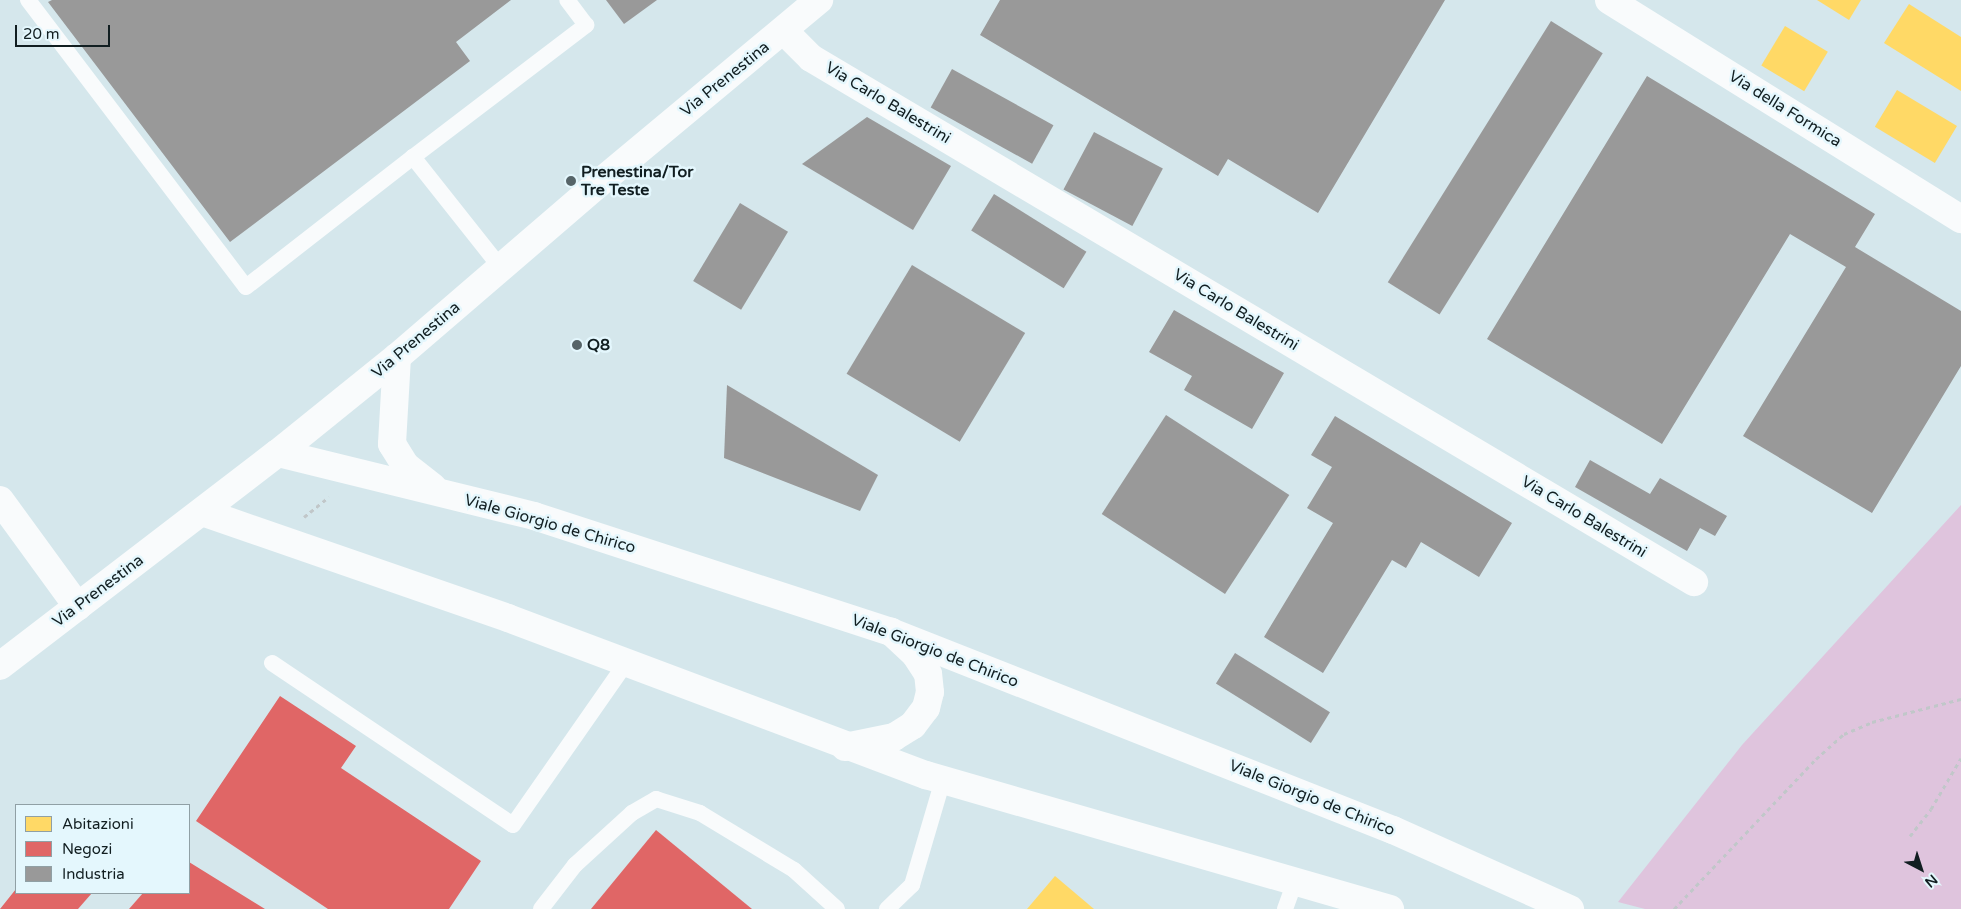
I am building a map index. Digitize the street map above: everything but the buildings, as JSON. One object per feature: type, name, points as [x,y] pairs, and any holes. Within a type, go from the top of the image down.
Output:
[{"type":"street","name":"Via Prenestina","points":[[0,666],[278,453],[397,357],[819,0]]},
{"type":"street","name":"Via della Formica","points":[[1609,0],[1961,219]]},
{"type":"street","name":"Via Carlo Balestrini","points":[[784,31],[811,58],[1694,582]]},
{"type":"street","points":[[397,357],[391,438],[394,449],[406,466],[440,493]]},
{"type":"street","name":"Viale Giorgio de Chirico","points":[[278,453],[534,516],[891,632],[1393,830],[1570,909]]},
{"type":"street","points":[[0,500],[78,607]]},
{"type":"street","points":[[202,512],[508,618],[845,747],[943,780],[1390,909]]},
{"type":"street","points":[[845,747],[894,737],[913,724],[926,708],[930,692],[928,674],[915,654],[891,632]]},
{"type":"lane","points":[[28,0],[246,287],[586,25],[567,0]]},
{"type":"lane","points":[[413,157],[501,268]]},
{"type":"lane","points":[[272,663],[513,825],[626,663]]},
{"type":"lane","points":[[887,909],[912,886],[943,780]]},
{"type":"lane","points":[[541,909],[575,865],[632,813],[656,800],[700,813],[794,870],[837,909]]},
{"type":"lane","points":[[1285,909],[1295,881]]},
{"type":"path","points":[[304,517],[335,490]]},
{"type":"path","points":[[1674,909],[1816,759],[1844,734],[1872,722],[1961,700]]},
{"type":"path","points":[[1910,836],[1931,809],[1961,758]]},
{"type":"shaded area","points":[[1961,505],[1961,909],[1645,909],[1618,902],[1742,745]]},
{"type":"place","name":"Prenestina/Tor Tre Teste","points":[[571,181]]},
{"type":"place","name":"Q8","points":[[577,345]]}]
